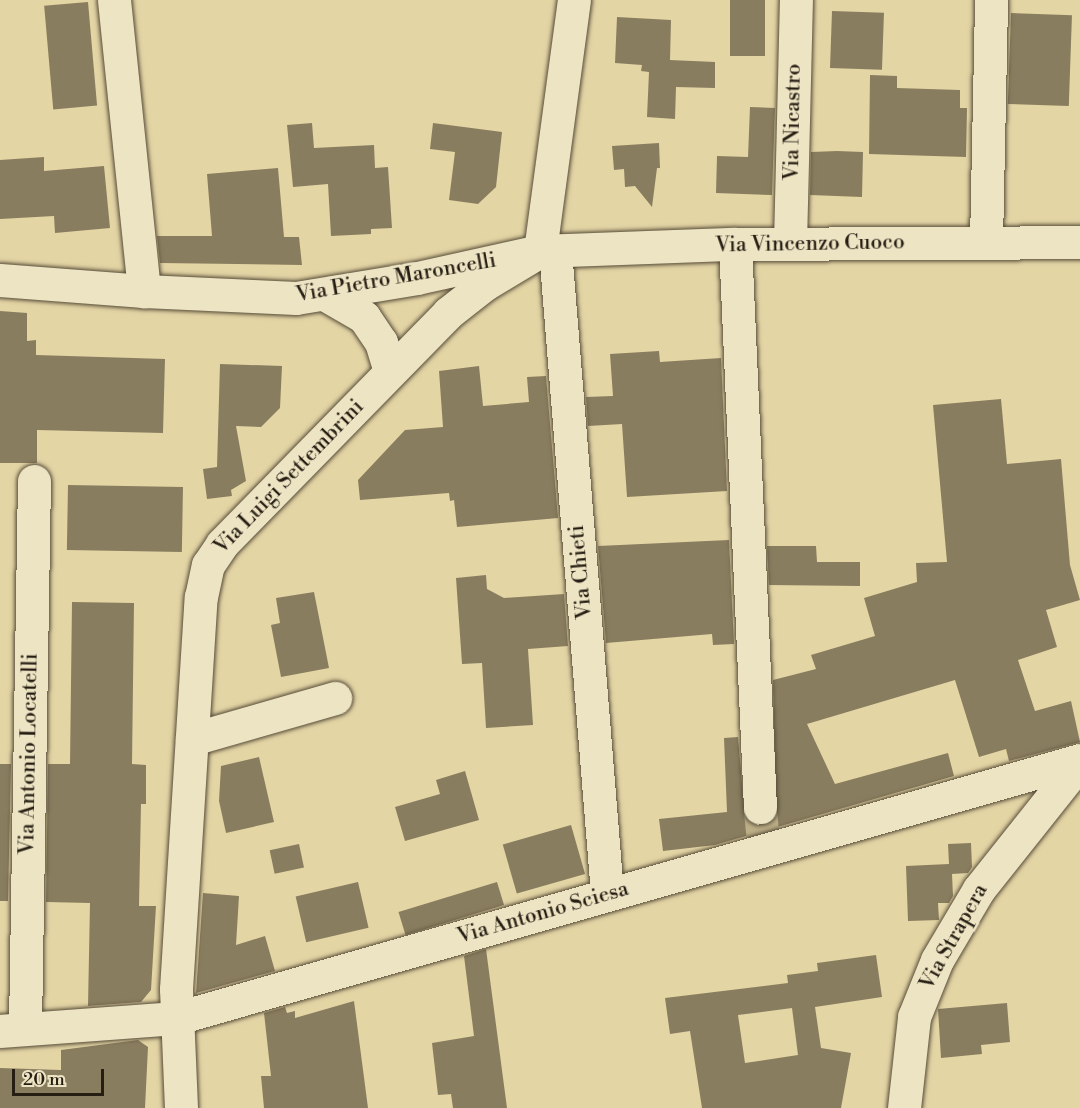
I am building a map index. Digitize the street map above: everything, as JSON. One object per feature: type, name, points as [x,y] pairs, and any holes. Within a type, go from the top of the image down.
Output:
[{"type":"street","points":[[114,0],[144,291]]},
{"type":"street","points":[[548,251],[574,0]]},
{"type":"street","name":"Via Nicastro","points":[[790,243],[796,0]]},
{"type":"street","points":[[986,242],[991,0]]},
{"type":"street","name":"Via Vincenzo Cuoco","points":[[548,251],[790,243],[1080,242]]},
{"type":"street","points":[[735,244],[762,832]]},
{"type":"street","name":"Via Pietro Maroncelli","points":[[0,280],[267,298],[326,295],[548,251]]},
{"type":"street","name":"Via Luigi Settembrini","points":[[181,1108],[177,1018],[201,597],[208,565],[222,544],[390,372],[469,296],[548,251]]},
{"type":"street","name":"Via Chieti","points":[[548,251],[607,894]]},
{"type":"street","points":[[326,295],[364,317],[381,342],[390,372]]},
{"type":"street","name":"Via Antonio Locatelli","points":[[13,1029],[34,481]]},
{"type":"street","points":[[192,739],[335,698]]},
{"type":"street","name":"Via Antonio Sciesa","points":[[13,1029],[177,1018],[607,894],[762,832],[1080,761]]},
{"type":"street","name":"Via Strapera","points":[[904,1108],[914,1017],[938,960],[979,889],[1080,761]]},
{"type":"building","points":[[730,0],[765,0],[765,56],[730,56]]},
{"type":"building","points":[[88,2],[97,106],[53,109],[44,6]]},
{"type":"building","points":[[832,11],[884,13],[882,70],[830,68]]},
{"type":"building","points":[[1011,13],[1072,15],[1069,106],[1008,104]]},
{"type":"building","points":[[617,17],[671,20],[670,60],[715,62],[715,88],[676,87],[675,119],[647,117],[649,72],[641,71],[642,65],[615,63]]},
{"type":"building","points":[[870,75],[897,76],[897,88],[960,90],[960,108],[967,108],[966,157],[869,154]]},
{"type":"building","points":[[750,107],[775,108],[772,195],[716,193],[717,156],[748,157]]},
{"type":"building","points":[[312,123],[314,148],[374,145],[375,168],[388,167],[392,228],[371,229],[371,234],[331,236],[328,184],[293,187],[287,125]]},
{"type":"building","points":[[433,123],[502,132],[496,187],[478,204],[449,200],[455,152],[430,149]]},
{"type":"building","points":[[659,143],[660,168],[657,168],[652,207],[635,186],[625,187],[624,169],[614,170],[612,146]]},
{"type":"building","points":[[811,152],[863,152],[862,197],[810,195]]},
{"type":"building","points":[[44,157],[44,171],[104,166],[110,228],[55,233],[54,216],[0,219],[0,160]]},
{"type":"building","points":[[278,168],[284,237],[299,237],[302,265],[160,263],[157,236],[212,236],[207,174]]},
{"type":"building","points":[[0,311],[27,313],[27,341],[36,340],[36,355],[165,359],[163,433],[37,430],[37,463],[0,463]]},
{"type":"building","points":[[659,351],[660,362],[721,358],[727,491],[627,497],[622,424],[588,426],[586,397],[613,396],[610,354]]},
{"type":"building","points":[[220,364],[282,366],[280,408],[261,427],[236,426],[246,481],[231,490],[232,496],[207,499],[203,469],[217,467]]},
{"type":"building","points":[[479,366],[483,406],[529,402],[527,377],[546,376],[558,518],[457,527],[454,500],[450,501],[449,493],[360,500],[358,480],[405,430],[443,427],[439,371]]},
{"type":"building","points":[[1001,399],[1007,464],[1061,459],[1070,565],[1080,600],[1046,610],[1057,647],[1018,660],[1035,711],[1071,701],[1080,742],[1009,761],[1006,749],[979,757],[955,680],[807,724],[835,784],[948,753],[954,776],[715,845],[663,851],[659,819],[727,812],[724,738],[738,737],[745,818],[761,826],[776,816],[773,680],[816,669],[811,655],[875,636],[864,598],[917,582],[916,563],[947,562],[933,405]]},
{"type":"building","points":[[68,485],[183,487],[182,552],[67,550]]},
{"type":"building","points":[[729,540],[734,644],[713,645],[712,634],[606,643],[598,546]]},
{"type":"building","points":[[767,546],[816,546],[817,562],[860,562],[860,586],[769,585]]},
{"type":"building","points":[[486,575],[487,589],[504,598],[564,594],[568,646],[528,649],[533,725],[486,728],[482,663],[462,664],[456,578]]},
{"type":"building","points":[[314,592],[329,668],[281,677],[271,625],[280,623],[276,598]]},
{"type":"building","points":[[72,602],[134,603],[132,764],[146,765],[146,804],[141,804],[139,906],[156,906],[151,990],[141,1002],[88,1006],[90,903],[46,902],[48,764],[70,764]]},
{"type":"building","points":[[259,757],[274,822],[226,833],[219,801],[221,766]]},
{"type":"building","points":[[0,764],[11,764],[8,901],[0,901]]},
{"type":"building","points":[[465,771],[479,820],[405,841],[395,807],[440,794],[436,780]]},
{"type":"building","points":[[571,825],[585,874],[517,894],[503,845]]},
{"type":"building","points":[[971,843],[972,867],[968,873],[952,874],[953,896],[949,903],[938,903],[939,920],[908,921],[906,866],[949,864],[948,844]]},
{"type":"building","points":[[299,844],[304,867],[275,874],[270,850]]},
{"type":"building","points":[[358,882],[369,928],[306,942],[296,896]]},
{"type":"building","points":[[497,882],[504,905],[406,935],[399,912]]},
{"type":"building","points":[[203,893],[239,896],[236,945],[265,936],[275,971],[196,993]]},
{"type":"building","points":[[486,949],[507,1108],[453,1108],[451,1094],[438,1095],[432,1043],[474,1036],[464,956]]},
{"type":"building","points":[[876,955],[882,997],[815,1007],[821,1048],[851,1053],[841,1108],[702,1108],[690,1031],[670,1034],[665,998],[788,983],[787,975],[818,971],[817,963]],"holes":[[[792,1008],[798,1055],[745,1063],[738,1015]]]},
{"type":"building","points":[[354,1001],[368,1108],[264,1108],[261,1076],[271,1076],[264,1013],[285,1007],[287,1013],[295,1011],[295,1018]]},
{"type":"building","points":[[1007,1003],[1010,1042],[981,1045],[982,1054],[941,1058],[938,1009]]},
{"type":"building","points":[[138,1040],[148,1047],[145,1108],[0,1108],[0,1068],[61,1070],[61,1050]]},
{"type":"tunnel","points":[[760,807],[763,838]]}]
